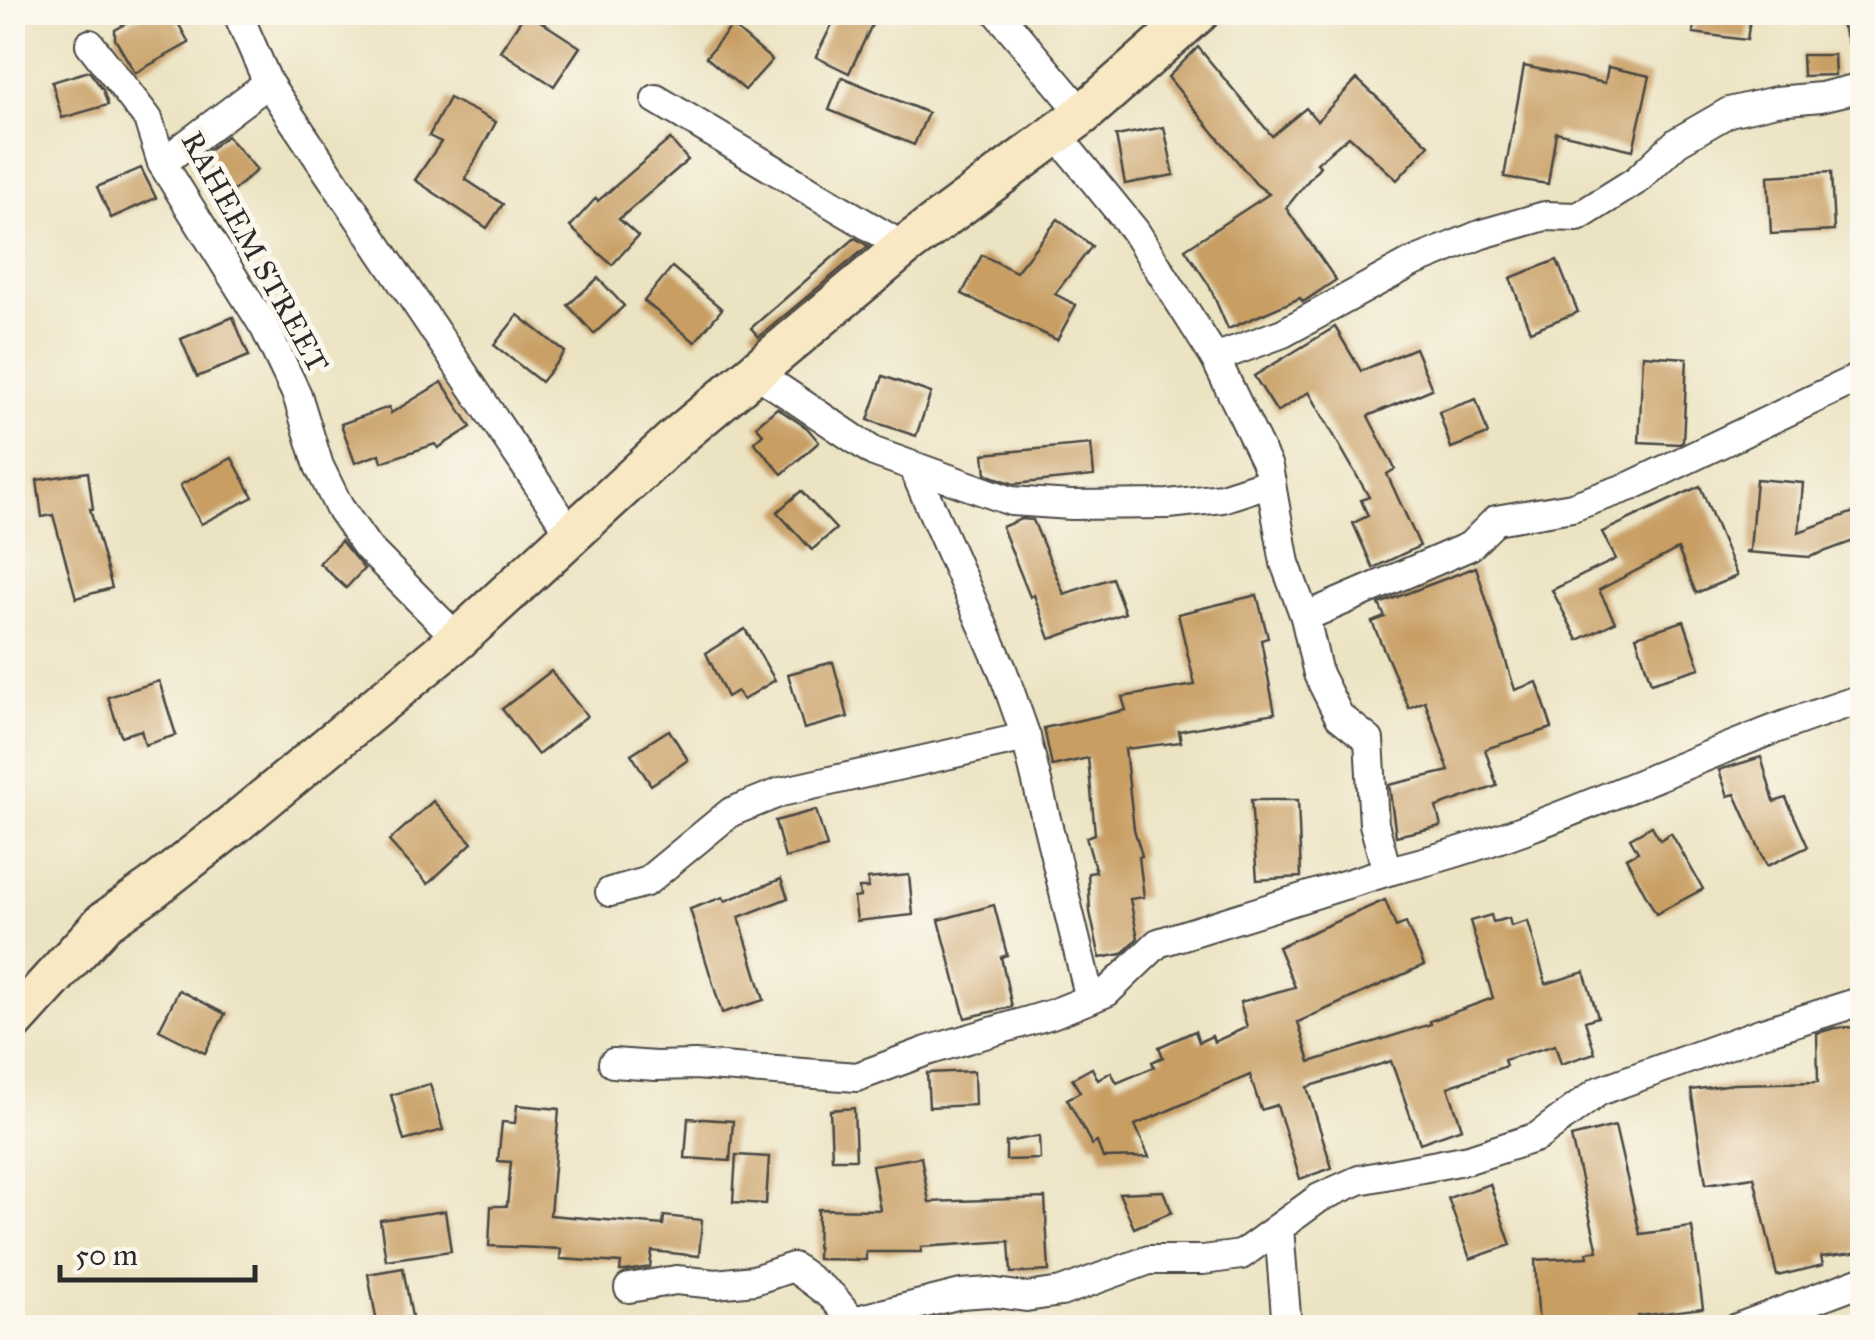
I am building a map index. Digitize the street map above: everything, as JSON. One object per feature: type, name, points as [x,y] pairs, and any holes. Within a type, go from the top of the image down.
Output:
[{"type":"street","points":[[237,12],[268,83],[572,535]]},
{"type":"street","points":[[997,12],[1215,358],[1268,467],[1285,564],[1305,618],[1318,674],[1339,716],[1369,740],[1378,851],[1392,870]]},
{"type":"street","points":[[12,1023],[104,922],[238,821],[458,639],[676,438],[904,247],[1070,124],[1199,12]]},
{"type":"street","name":"RAHEEM STREET","points":[[90,44],[148,119],[162,163],[265,328],[297,395],[320,466],[339,507],[367,547],[458,639]]},
{"type":"street","points":[[162,163],[268,83]]},
{"type":"street","points":[[1215,358],[1282,333],[1412,263],[1482,234],[1545,216],[1578,217],[1637,180],[1677,142],[1729,112],[1862,86]]},
{"type":"street","points":[[656,98],[904,247]]},
{"type":"street","points":[[755,372],[874,452],[1012,501],[1071,506],[1170,504],[1222,498],[1270,482]]},
{"type":"street","points":[[1305,618],[1470,546],[1496,520],[1572,507],[1631,486],[1862,376]]},
{"type":"street","points":[[913,467],[1002,669],[1026,738],[1090,999]]},
{"type":"street","points":[[613,1063],[857,1077],[1107,992],[1158,943],[1537,825],[1630,791],[1807,716],[1862,700]]},
{"type":"street","points":[[610,892],[646,882],[732,812],[780,792],[1026,738]]},
{"type":"street","points":[[628,1288],[676,1280],[716,1284],[754,1280],[793,1267],[832,1296],[853,1321],[961,1294],[989,1292],[1026,1297],[1062,1292],[1148,1260],[1241,1255],[1319,1198],[1359,1180],[1469,1158],[1536,1137],[1599,1091],[1862,1001]]},
{"type":"street","points":[[1279,1228],[1287,1328]]},
{"type":"street","points":[[1750,1325],[1862,1282]]},
{"type":"building","points":[[147,12],[172,12],[189,43],[135,73],[115,39],[115,30]]},
{"type":"building","points":[[526,12],[580,47],[554,86],[500,51]]},
{"type":"building","points":[[838,12],[878,12],[849,73],[816,57]]},
{"type":"building","points":[[1695,12],[1751,12],[1747,40],[1693,33]]},
{"type":"building","points":[[1837,12],[1862,12],[1862,70],[1857,70]]},
{"type":"building","points":[[732,26],[772,60],[745,90],[706,57]]},
{"type":"building","points":[[1198,47],[1272,136],[1306,108],[1317,121],[1357,79],[1429,145],[1397,180],[1349,136],[1317,163],[1320,166],[1286,208],[1336,280],[1303,302],[1300,298],[1228,329],[1209,285],[1185,249],[1269,194],[1256,184],[1168,77]]},
{"type":"building","points":[[1802,55],[1834,55],[1835,75],[1803,76]]},
{"type":"building","points":[[1524,66],[1605,83],[1608,67],[1650,76],[1633,150],[1556,132],[1548,184],[1504,177]]},
{"type":"building","points":[[89,71],[108,105],[62,118],[52,82]]},
{"type":"building","points":[[842,77],[928,113],[914,145],[829,110]]},
{"type":"building","points":[[449,98],[496,122],[465,179],[503,204],[487,228],[415,180],[441,142],[429,136]]},
{"type":"building","points":[[1164,127],[1174,175],[1125,184],[1116,136]]},
{"type":"building","points":[[227,136],[257,170],[222,201],[190,164]]},
{"type":"building","points":[[670,139],[688,160],[619,219],[638,236],[612,265],[570,227],[596,198],[598,201]]},
{"type":"building","points":[[141,168],[156,198],[111,218],[97,187]]},
{"type":"building","points":[[1831,172],[1834,231],[1771,234],[1768,176]]},
{"type":"building","points":[[1058,219],[1092,246],[1055,294],[1076,305],[1057,340],[962,294],[982,255],[1016,272]]},
{"type":"building","points":[[855,238],[868,246],[759,337],[751,328]]},
{"type":"building","points":[[1557,260],[1578,312],[1530,331],[1510,278]]},
{"type":"building","points":[[672,267],[722,309],[695,342],[644,301]]},
{"type":"building","points":[[598,278],[624,306],[594,334],[568,305]]},
{"type":"building","points":[[518,315],[565,352],[541,382],[494,345]]},
{"type":"building","points":[[233,317],[249,356],[197,377],[181,339]]},
{"type":"building","points":[[1335,327],[1361,371],[1415,348],[1432,389],[1368,416],[1395,469],[1387,474],[1420,546],[1373,568],[1353,523],[1368,516],[1361,500],[1369,497],[1309,392],[1277,412],[1254,376]]},
{"type":"building","points":[[1643,355],[1687,358],[1683,442],[1679,444],[1639,442]]},
{"type":"building","points":[[883,376],[931,393],[916,436],[868,420]]},
{"type":"building","points":[[442,382],[471,427],[438,448],[435,444],[382,462],[380,454],[355,463],[341,424],[389,407],[391,413]]},
{"type":"building","points":[[1476,399],[1488,434],[1451,448],[1439,412]]},
{"type":"building","points":[[777,408],[807,428],[819,442],[782,474],[754,442],[763,434],[756,426]]},
{"type":"building","points":[[1091,444],[1094,476],[1014,484],[986,474],[984,454]]},
{"type":"building","points":[[232,458],[253,497],[201,524],[180,485]]},
{"type":"building","points":[[88,472],[90,509],[112,588],[76,598],[53,515],[42,517],[37,480]]},
{"type":"building","points":[[1756,479],[1803,483],[1799,532],[1862,509],[1862,538],[1810,557],[1745,552],[1750,550]]},
{"type":"building","points":[[1700,486],[1737,576],[1696,593],[1678,549],[1599,590],[1615,622],[1578,640],[1552,590],[1616,559],[1602,532]]},
{"type":"building","points":[[801,491],[836,529],[812,550],[777,512]]},
{"type":"building","points":[[1021,519],[1033,520],[1064,594],[1112,578],[1125,613],[1050,639],[1002,527]]},
{"type":"building","points":[[341,541],[364,569],[346,588],[319,563]]},
{"type":"building","points":[[1476,567],[1515,690],[1537,682],[1552,728],[1485,749],[1497,786],[1436,807],[1441,826],[1396,836],[1389,785],[1449,771],[1425,701],[1409,708],[1372,622],[1385,617],[1379,604]]},
{"type":"building","points":[[1257,595],[1268,638],[1261,640],[1275,713],[1179,731],[1181,742],[1125,749],[1134,829],[1142,856],[1139,857],[1144,897],[1130,899],[1138,938],[1122,954],[1100,958],[1090,912],[1088,873],[1096,872],[1086,837],[1095,834],[1088,758],[1052,766],[1044,728],[1126,710],[1122,697],[1195,685],[1178,614]]},
{"type":"building","points":[[1684,621],[1700,668],[1651,683],[1636,636]]},
{"type":"building","points":[[745,629],[775,680],[743,700],[737,691],[727,697],[706,653]]},
{"type":"building","points":[[833,662],[848,717],[804,729],[788,674]]},
{"type":"building","points":[[551,671],[587,716],[538,755],[502,709]]},
{"type":"building","points":[[159,681],[176,735],[145,745],[141,730],[121,736],[108,697]]},
{"type":"building","points":[[669,730],[688,760],[651,785],[631,754]]},
{"type":"building","points":[[1761,757],[1774,802],[1786,798],[1808,847],[1767,866],[1735,794],[1728,796],[1719,770]]},
{"type":"building","points":[[1251,800],[1298,800],[1301,877],[1257,880]]},
{"type":"building","points":[[433,801],[472,843],[428,884],[389,841]]},
{"type":"building","points":[[816,810],[827,847],[785,858],[775,821]]},
{"type":"building","points":[[1652,826],[1660,840],[1671,833],[1703,889],[1656,914],[1626,858],[1638,852],[1630,838]]},
{"type":"building","points":[[909,875],[913,915],[857,921],[854,898],[860,897],[859,888],[868,888],[868,879]]},
{"type":"building","points":[[781,879],[788,898],[739,917],[764,1000],[722,1013],[690,909],[723,897],[725,901]]},
{"type":"building","points":[[1385,900],[1396,927],[1406,923],[1424,965],[1298,1022],[1310,1062],[1431,1024],[1430,1021],[1493,998],[1470,921],[1491,915],[1493,922],[1509,918],[1511,926],[1528,921],[1546,984],[1584,972],[1598,1017],[1585,1021],[1595,1053],[1561,1064],[1555,1045],[1504,1060],[1506,1066],[1448,1087],[1462,1128],[1420,1143],[1391,1061],[1307,1087],[1332,1168],[1300,1179],[1277,1105],[1261,1110],[1250,1075],[1135,1125],[1149,1157],[1103,1158],[1097,1142],[1092,1145],[1067,1099],[1080,1092],[1072,1079],[1092,1068],[1098,1080],[1111,1072],[1117,1083],[1154,1067],[1152,1062],[1163,1057],[1159,1047],[1195,1031],[1199,1042],[1212,1036],[1214,1042],[1247,1027],[1240,1002],[1295,987],[1278,947]]},
{"type":"building","points":[[994,905],[1007,955],[1001,957],[1012,1007],[965,1018],[939,920]]},
{"type":"building","points":[[179,990],[225,1014],[205,1053],[159,1030]]},
{"type":"building","points":[[1861,1027],[1862,1252],[1821,1257],[1823,1265],[1777,1276],[1754,1177],[1706,1184],[1691,1090],[1733,1084],[1818,1082],[1817,1033]]},
{"type":"building","points":[[974,1071],[975,1105],[929,1107],[927,1073]]},
{"type":"building","points":[[430,1084],[443,1130],[404,1141],[391,1095]]},
{"type":"building","points":[[517,1105],[559,1109],[550,1215],[663,1225],[664,1216],[702,1220],[699,1256],[652,1251],[650,1267],[620,1271],[621,1263],[560,1259],[561,1249],[489,1246],[491,1206],[507,1206],[511,1162],[498,1161],[502,1122],[515,1123]]},
{"type":"building","points":[[854,1108],[856,1159],[832,1159],[830,1110]]},
{"type":"building","points":[[688,1118],[733,1121],[730,1161],[685,1158]]},
{"type":"building","points":[[1615,1126],[1640,1234],[1692,1227],[1703,1308],[1638,1316],[1639,1328],[1539,1328],[1535,1260],[1588,1257],[1587,1252],[1598,1251],[1571,1137]]},
{"type":"building","points":[[1039,1136],[1040,1159],[1006,1160],[1006,1142]]},
{"type":"building","points":[[736,1155],[769,1157],[766,1204],[733,1202]]},
{"type":"building","points":[[921,1157],[929,1202],[1045,1198],[1049,1271],[1011,1273],[1009,1241],[921,1247],[921,1252],[866,1252],[866,1260],[817,1259],[818,1209],[880,1210],[872,1165]]},
{"type":"building","points":[[1490,1184],[1511,1245],[1470,1259],[1448,1198]]},
{"type":"building","points":[[1163,1191],[1172,1212],[1134,1228],[1119,1193]]},
{"type":"building","points":[[445,1211],[451,1251],[386,1260],[380,1220]]},
{"type":"building","points":[[403,1268],[412,1317],[377,1323],[368,1274]]}]
